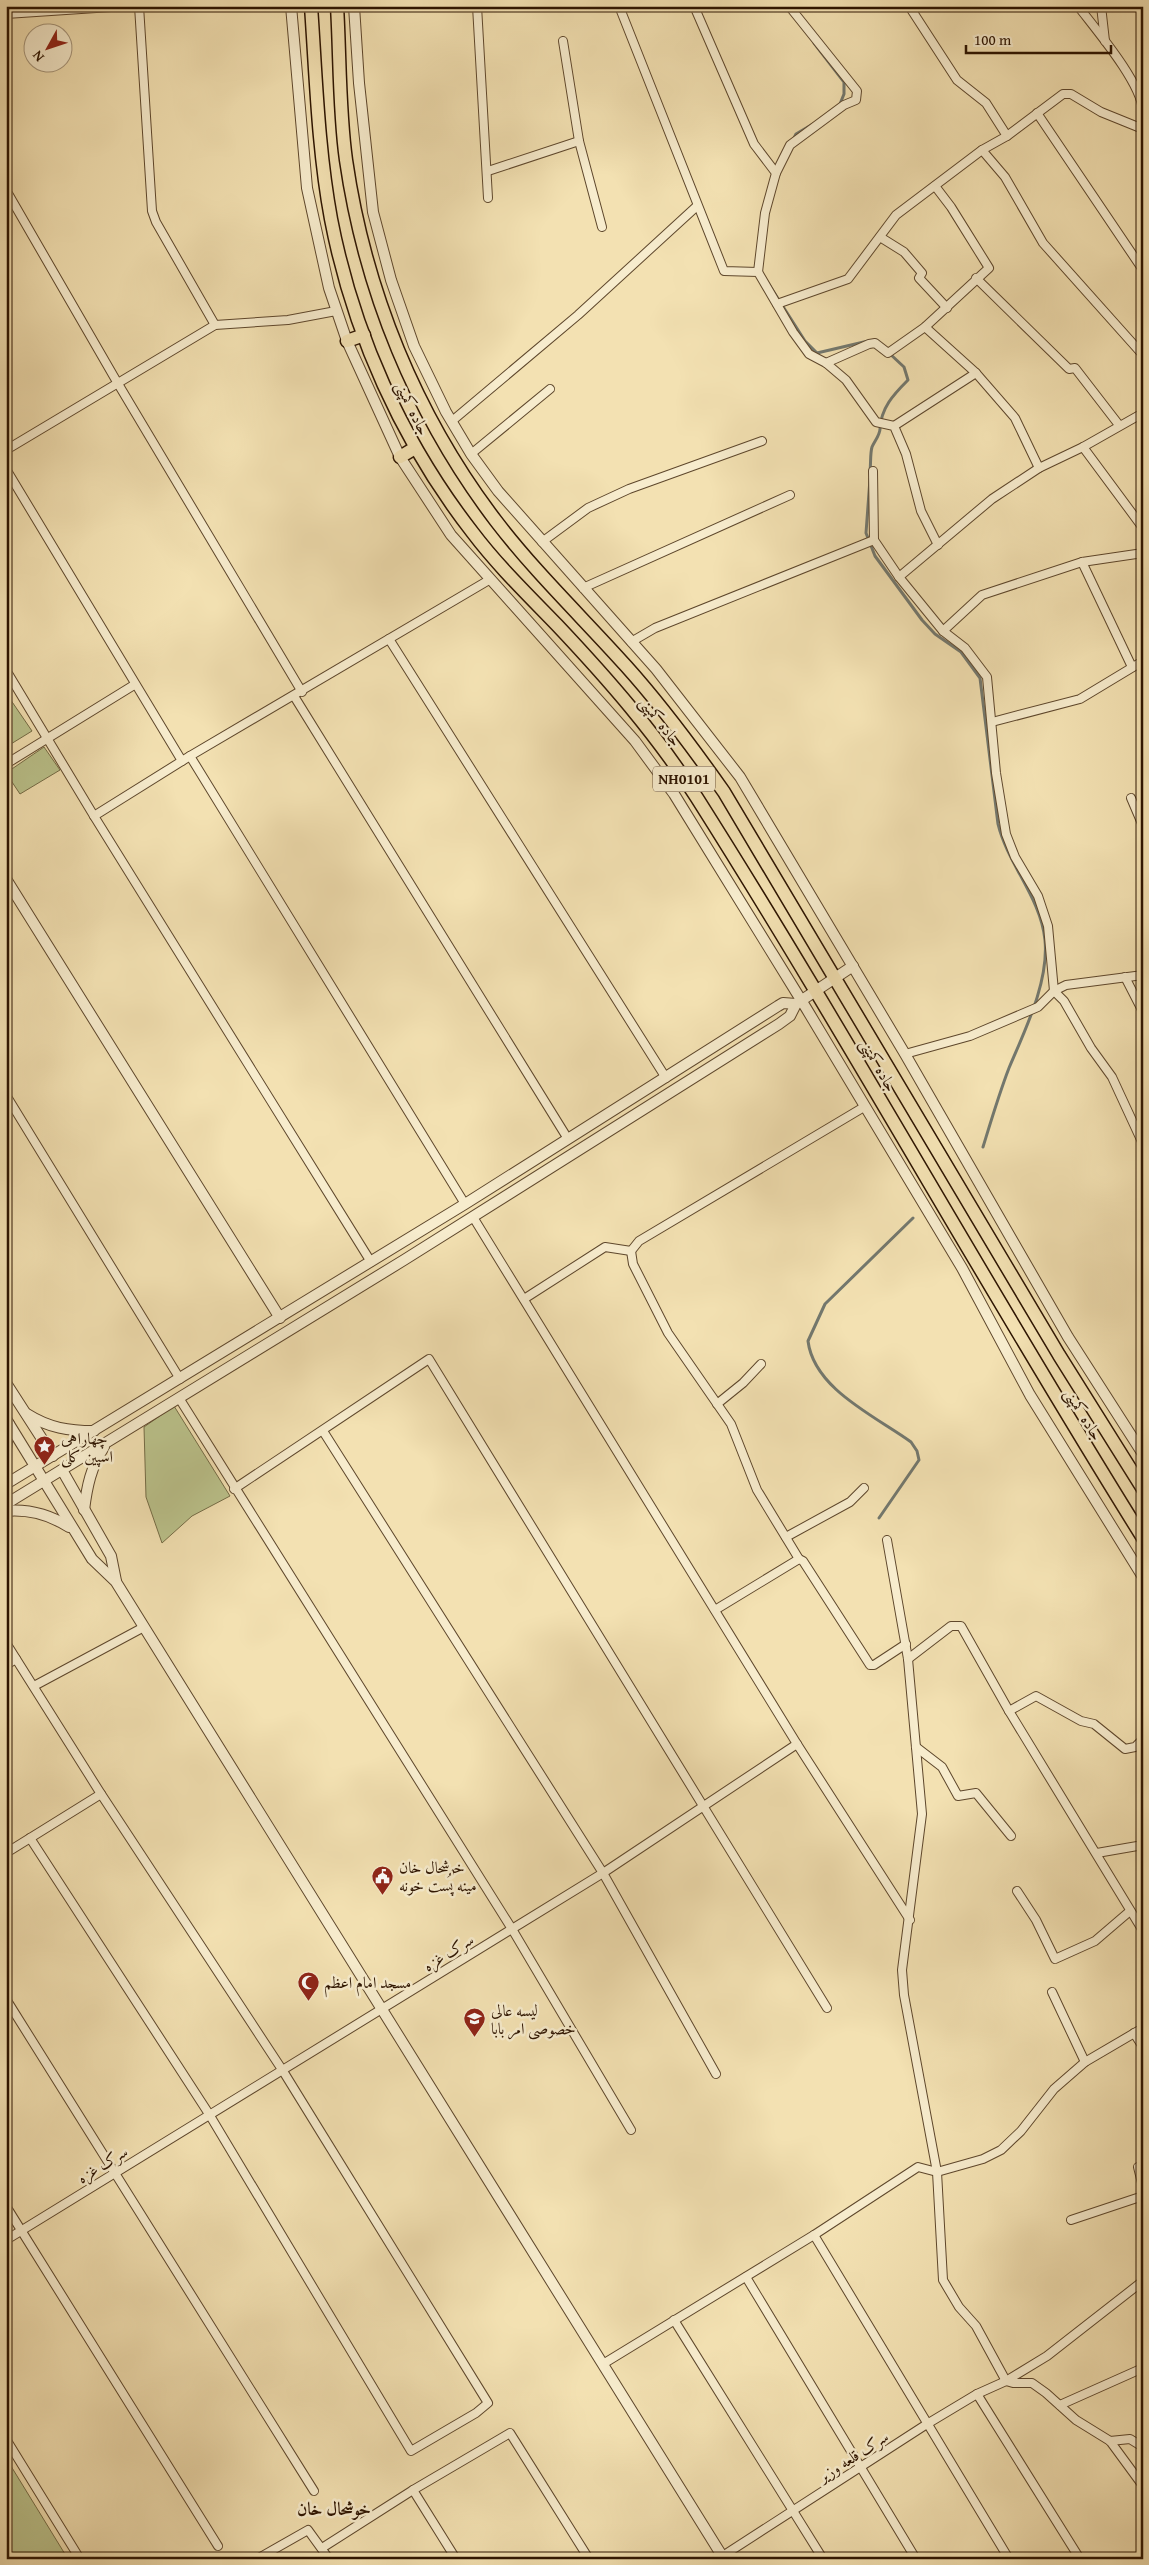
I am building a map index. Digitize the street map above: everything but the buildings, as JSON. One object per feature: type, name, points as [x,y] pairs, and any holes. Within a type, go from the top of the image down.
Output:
[{"type":"highway","name":"جاده کمپنی","points":[[311,6],[320,146],[331,221],[364,334],[383,384],[415,448],[474,534],[614,688],[657,741],[695,794],[815,991],[1039,1371],[1143,1538]]},
{"type":"highway","name":"جاده کمپنی","points":[[337,6],[346,159],[360,229],[390,332],[432,426],[468,484],[498,524],[627,667],[685,737],[724,792],[1059,1355],[1143,1488]]},
{"type":"highway","points":[[347,341],[364,334]]},
{"type":"highway","points":[[400,456],[415,448]]},
{"type":"street","points":[[6,13],[111,6]]},
{"type":"street","points":[[139,6],[152,211],[156,222],[215,325]]},
{"type":"street","points":[[291,6],[307,188],[320,250],[336,311],[347,341],[400,456],[451,535],[636,741],[674,794],[798,1002],[962,1268],[1030,1395],[1143,1576]]},
{"type":"street","points":[[354,6],[358,83],[373,212],[391,280],[414,346],[452,421],[471,454],[498,492],[632,642],[698,721],[740,777],[905,1054],[1068,1337],[1143,1454]]},
{"type":"street","points":[[477,6],[488,171],[488,198]]},
{"type":"street","points":[[619,6],[724,271],[758,272]]},
{"type":"street","points":[[694,6],[754,144],[776,173]]},
{"type":"street","points":[[789,6],[857,91],[856,100],[844,105],[790,145],[776,173],[765,213],[758,272],[776,304],[809,354],[826,363],[846,380],[876,422],[894,426],[899,433],[921,511],[938,545]]},
{"type":"street","points":[[909,6],[957,80],[986,103],[1007,136]]},
{"type":"street","points":[[1078,6],[1105,41],[1141,96],[1143,110]]},
{"type":"street","points":[[1101,6],[1105,41]]},
{"type":"street","points":[[563,41],[579,141],[602,227]]},
{"type":"street","points":[[776,304],[848,279],[896,215],[982,150],[1007,136],[1063,94],[1071,94],[1101,112],[1143,129]]},
{"type":"street","points":[[1037,113],[1143,270]]},
{"type":"street","points":[[488,171],[579,141]]},
{"type":"street","points":[[982,150],[1005,177],[1043,243],[1143,354]]},
{"type":"street","points":[[826,363],[875,343],[888,353],[925,328],[989,267],[935,186]]},
{"type":"street","points":[[6,190],[117,382],[302,692]]},
{"type":"street","points":[[452,421],[578,315],[697,206]]},
{"type":"street","points":[[880,237],[910,258],[922,273],[918,277],[947,308]]},
{"type":"street","points":[[976,278],[1069,369],[1075,368],[1118,425]]},
{"type":"street","points":[[6,450],[215,325],[288,320],[336,311]]},
{"type":"street","points":[[925,328],[976,373],[1015,418],[1039,468]]},
{"type":"street","points":[[894,426],[976,373]]},
{"type":"street","points":[[471,454],[550,389]]},
{"type":"street","points":[[899,577],[992,499],[1039,468],[1083,447],[1118,425],[1143,413]]},
{"type":"street","points":[[542,542],[588,508],[629,489],[762,441]]},
{"type":"street","points":[[1083,447],[1143,528]]},
{"type":"street","points":[[6,469],[134,685],[182,761]]},
{"type":"street","points":[[873,471],[874,540],[899,577],[943,631],[965,648],[987,677],[996,773],[1006,834],[1015,857],[1038,896],[1048,926],[1054,991],[1064,1001],[1091,1048],[1112,1077],[1143,1144]]},
{"type":"street","points":[[583,588],[790,495]]},
{"type":"street","points":[[632,642],[655,628],[874,540]]},
{"type":"street","points":[[943,631],[982,595],[1082,562],[1143,553]]},
{"type":"street","points":[[1082,562],[1132,667]]},
{"type":"street","points":[[94,816],[190,756],[490,580]]},
{"type":"street","points":[[389,639],[666,1078]]},
{"type":"street","points":[[992,722],[1080,699],[1143,661]]},
{"type":"street","points":[[6,670],[94,816],[371,1262]]},
{"type":"street","points":[[6,764],[134,685]]},
{"type":"street","points":[[294,696],[568,1139]]},
{"type":"street","points":[[190,756],[465,1204]]},
{"type":"street","points":[[1131,798],[1143,826]]},
{"type":"street","points":[[6,879],[280,1318]]},
{"type":"street","points":[[6,1504],[404,1260],[779,1024],[790,1016],[798,1002],[853,966]]},
{"type":"street","points":[[905,1054],[970,1036],[1028,1009],[1038,1007],[1054,991],[1066,985],[1143,974]]},
{"type":"street","points":[[1124,977],[1143,1012]]},
{"type":"street","points":[[6,1484],[465,1204],[778,1006],[783,1003],[798,1002]]},
{"type":"street","points":[[6,1095],[180,1379]]},
{"type":"street","points":[[631,1251],[640,1241],[864,1107]]},
{"type":"street","points":[[541,1156],[549,1169]]},
{"type":"street","points":[[473,1217],[797,1744],[910,1920]]},
{"type":"street","points":[[395,1247],[404,1260]]},
{"type":"street","points":[[524,1299],[599,1250],[610,1248],[631,1251]]},
{"type":"street","points":[[631,1251],[633,1264],[668,1333],[717,1404],[738,1440],[757,1490],[799,1559],[803,1561],[870,1665],[874,1665],[906,1644]]},
{"type":"street","points":[[234,1489],[429,1359],[827,2008]]},
{"type":"street","points":[[717,1404],[743,1383],[760,1364]]},
{"type":"street","points":[[6,1383],[62,1470],[111,1556],[116,1582]]},
{"type":"street","points":[[179,1398],[234,1489],[512,1929],[631,2130]]},
{"type":"street","points":[[24,1412],[41,1423],[67,1430],[94,1431]]},
{"type":"street","points":[[6,1450],[8,1422]]},
{"type":"street","points":[[8,1422],[34,1468],[92,1559],[116,1582],[383,2009],[721,2558]]},
{"type":"street","points":[[323,1431],[603,1873],[716,2074]]},
{"type":"street","points":[[84,1510],[87,1483],[96,1459],[107,1442]]},
{"type":"street","points":[[786,1537],[850,1502],[864,1488]]},
{"type":"street","points":[[6,1511],[35,1513],[54,1518],[73,1530]]},
{"type":"street","points":[[887,1540],[908,1659],[922,1814],[910,1920],[902,1970],[904,1995],[937,2172],[943,2280],[959,2307],[976,2326],[1006,2381],[1032,2383],[1076,2420],[1110,2441],[1143,2486]]},
{"type":"street","points":[[715,1610],[799,1559]]},
{"type":"street","points":[[908,1659],[951,1626],[961,1626],[1009,1711],[1143,1931]]},
{"type":"street","points":[[34,1686],[144,1627]]},
{"type":"street","points":[[6,1643],[101,1794],[282,2072],[488,2403],[476,2413],[411,2452],[209,2114],[30,1838]]},
{"type":"street","points":[[6,1665],[16,1659]]},
{"type":"street","points":[[1009,1711],[1036,1696],[1081,1721],[1094,1724],[1126,1749],[1135,1747],[1143,1739]]},
{"type":"street","name":"سرک غزه","points":[[6,2240],[115,2171],[282,2072],[603,1873],[797,1744]]},
{"type":"street","points":[[916,1747],[942,1767],[958,1796],[976,1793],[1011,1836]]},
{"type":"street","points":[[6,1853],[101,1794]]},
{"type":"street","points":[[1096,1853],[1143,1845]]},
{"type":"street","points":[[1017,1891],[1036,1920],[1055,1958],[1095,1941],[1130,1911]]},
{"type":"street","points":[[1052,1992],[1085,2062]]},
{"type":"street","points":[[6,1999],[314,2491]]},
{"type":"street","points":[[603,2364],[814,2235],[918,2167],[937,2172],[983,2159],[1001,2150],[1021,2131],[1054,2089],[1085,2062],[1143,2028]]},
{"type":"street","points":[[1134,2033],[1143,2047]]},
{"type":"street","points":[[1138,2166],[1143,2187]]},
{"type":"street","points":[[1071,2220],[1143,2196]]},
{"type":"street","points":[[6,2206],[218,2546]]},
{"type":"street","points":[[814,2235],[1009,2559]]},
{"type":"street","points":[[746,2277],[859,2468],[916,2559]]},
{"type":"street","points":[[1142,2282],[1143,2292]]},
{"type":"street","name":"سرک قلعه وزیر","points":[[721,2558],[927,2424],[977,2394],[1006,2381],[1048,2356],[1142,2282]]},
{"type":"street","points":[[674,2320],[823,2559]]},
{"type":"street","points":[[1060,2405],[1143,2368]]},
{"type":"street","points":[[977,2394],[1080,2559]]},
{"type":"street","points":[[322,2548],[413,2490],[510,2433],[589,2559]]},
{"type":"street","points":[[1110,2441],[1130,2439],[1143,2447]]},
{"type":"street","points":[[6,2440],[80,2559]]},
{"type":"street","points":[[413,2490],[456,2559]]},
{"type":"street","points":[[258,2559],[308,2530],[329,2559]]},
{"type":"street","points":[[1139,2559],[1143,2553]]},
{"type":"green space","points":[[6,693],[32,731],[6,747]]},
{"type":"green space","points":[[44,747],[60,770],[20,794],[6,773]]},
{"type":"green space","points":[[174,1406],[230,1496],[192,1516],[162,1543],[146,1497],[144,1427]]},
{"type":"green space","points":[[6,2458],[68,2559],[6,2559]]},
{"type":"waterway","points":[[814,43],[844,82],[844,94],[840,104]]},
{"type":"waterway","points":[[793,140],[796,134],[813,124]]},
{"type":"waterway","points":[[768,283],[805,341],[817,353],[868,341]]},
{"type":"waterway","points":[[870,471],[872,447],[879,434],[885,408],[908,380],[904,367],[889,353]]},
{"type":"waterway","points":[[870,479],[866,533],[875,556],[922,620],[935,634],[961,652],[980,678],[998,824],[1009,854],[1037,910],[1045,940],[1045,956],[1040,989],[1005,1078],[983,1147]]},
{"type":"waterway","points":[[879,1518],[919,1460],[917,1451],[911,1442],[848,1400],[834,1387],[822,1373],[813,1358],[808,1341],[825,1304],[913,1218]]},
{"type":"place","name":"چهاراهی اسپین کلی","points":[[45,1466]]},
{"type":"place","name":"خوشحال خان مینه پُست خونه","points":[[383,1895]]},
{"type":"place","name":"مسجد امام اعظم","points":[[308,2001]]},
{"type":"place","name":"لیسه عالی خصوصی امر بابا","points":[[475,2038]]},
{"type":"district","name":"خوشحال خان","points":[[334,2509]]}]
